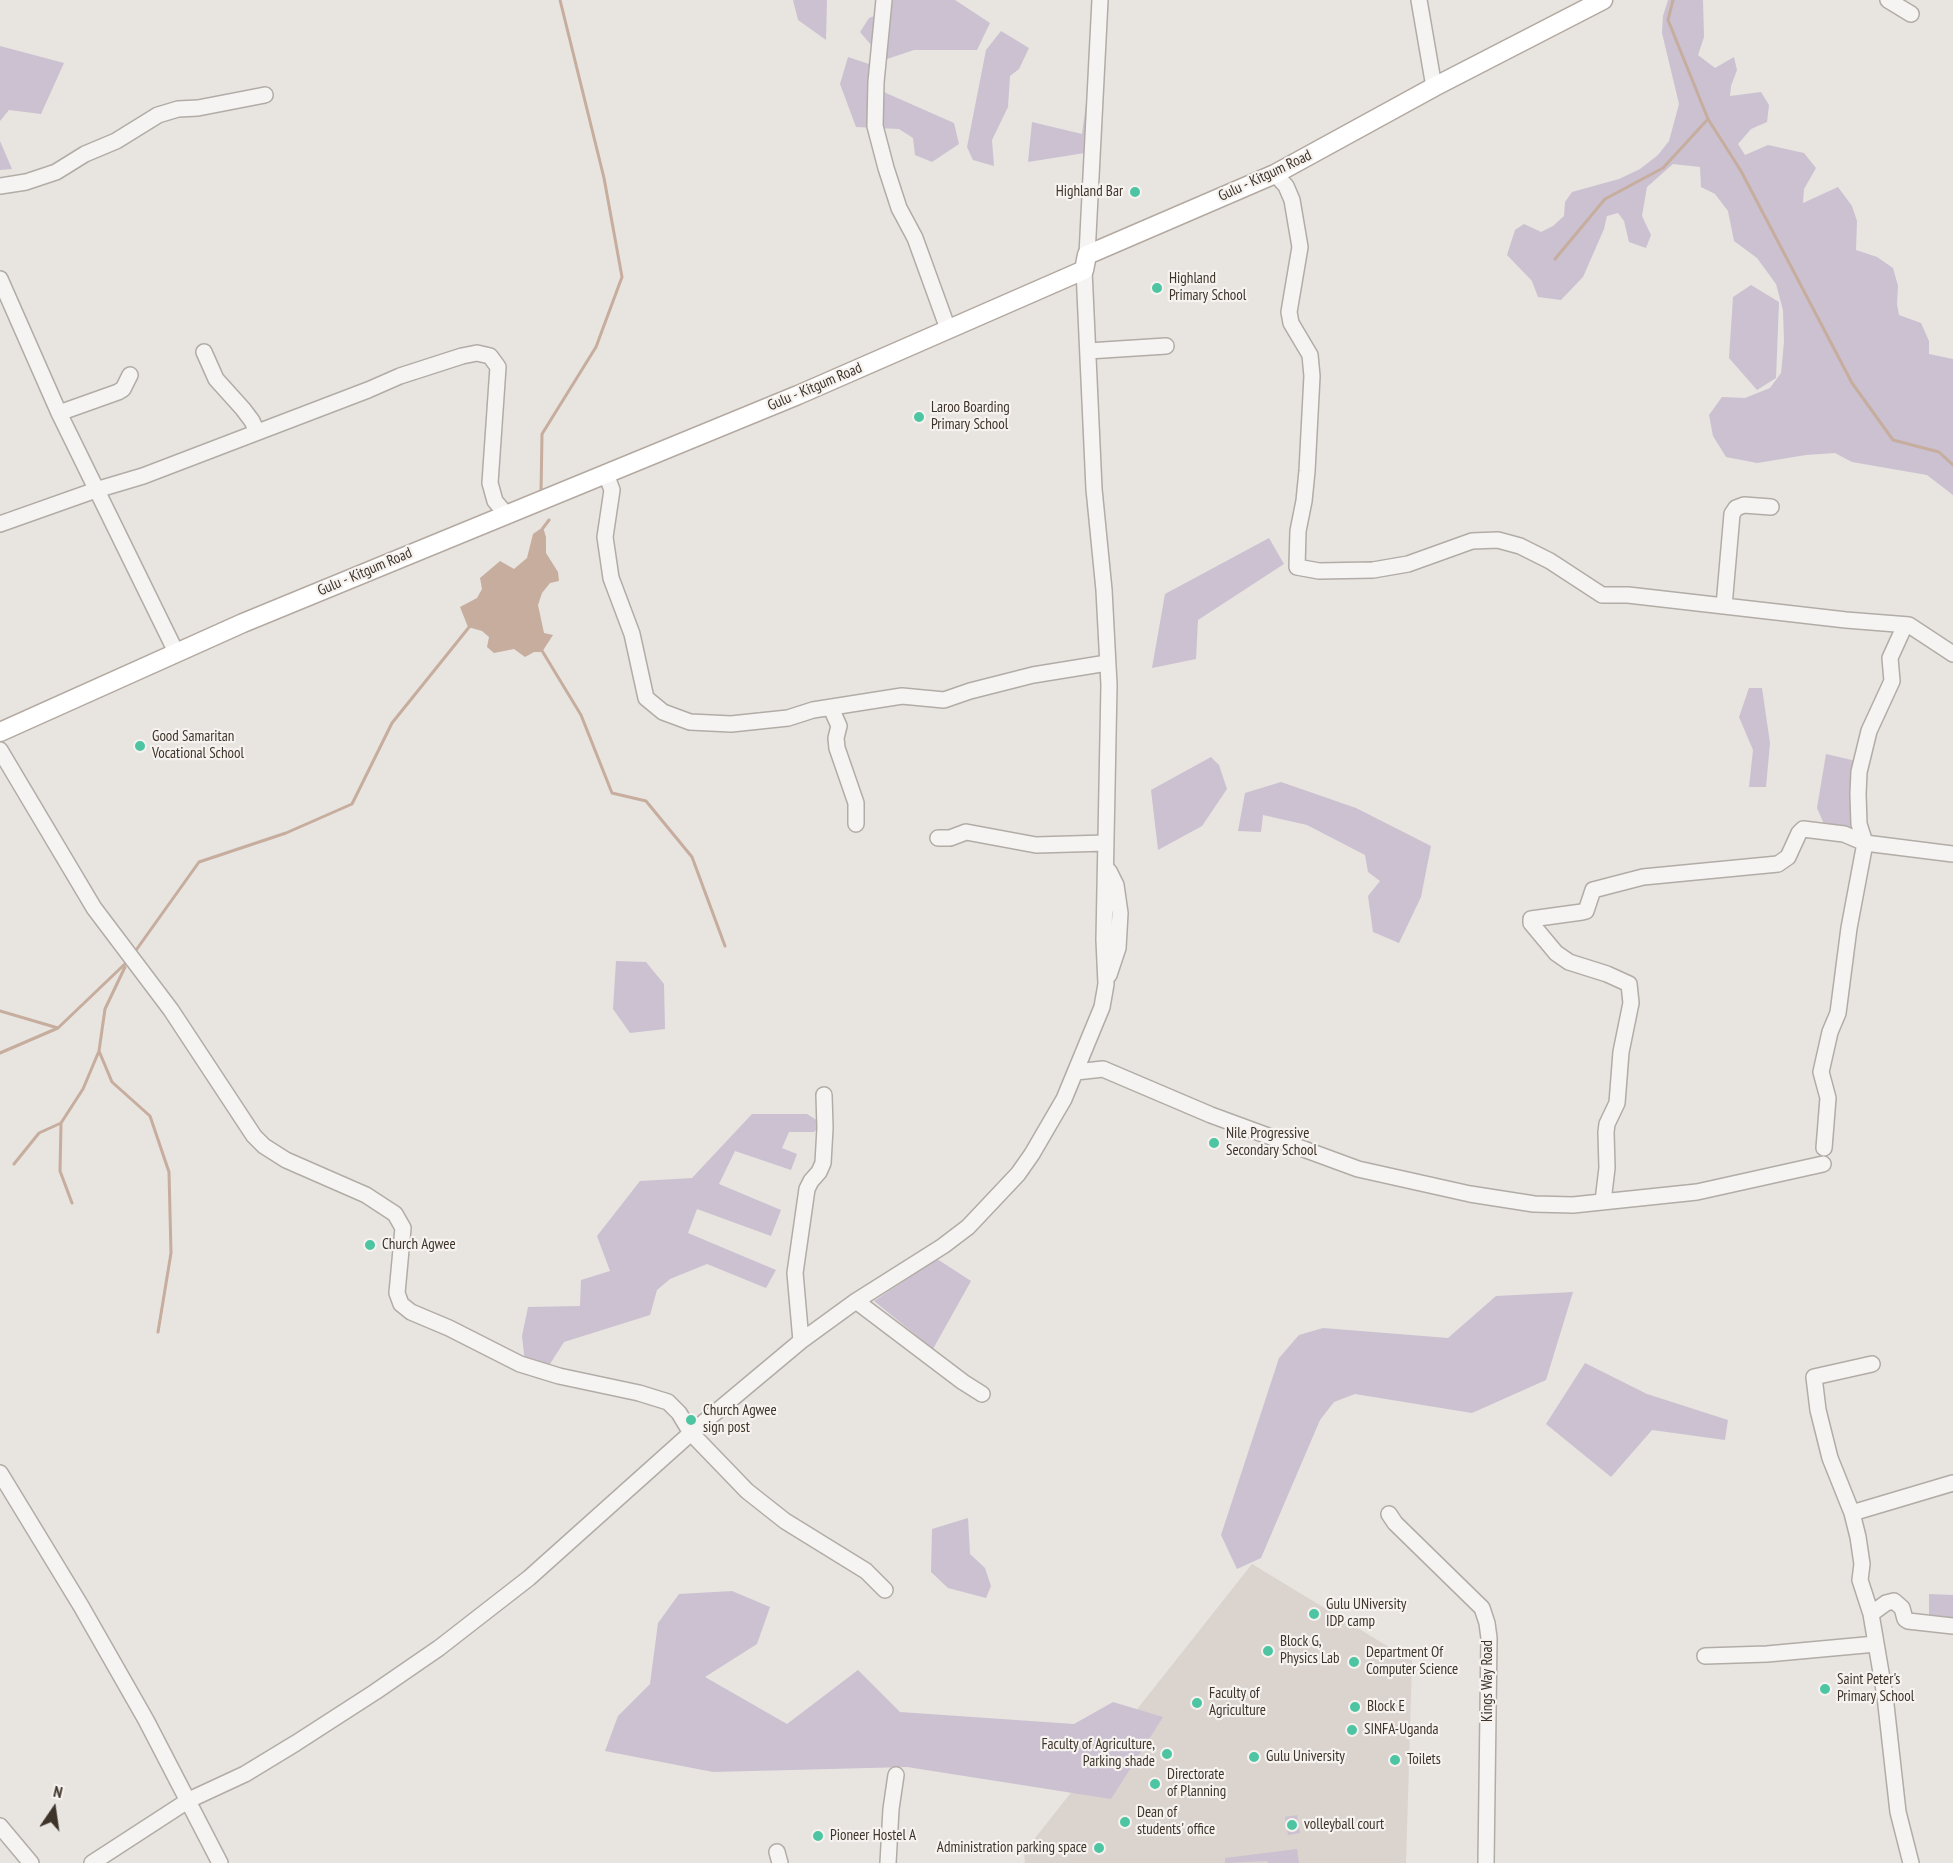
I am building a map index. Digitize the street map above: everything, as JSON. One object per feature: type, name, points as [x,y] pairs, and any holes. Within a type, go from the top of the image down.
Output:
[{"type":"main road","name":"Gulu - Kitgum Road","points":[[0,732],[177,652],[798,395],[948,329],[1085,262],[1275,174],[1434,87],[1603,0]]},
{"type":"street","points":[[884,0],[877,72],[875,126],[898,208],[915,238],[948,329]]},
{"type":"street","points":[[92,1863],[189,1800],[245,1774],[375,1692],[439,1648],[529,1578],[691,1433],[801,1341],[856,1301],[943,1246],[968,1227],[1018,1174],[1064,1099],[1102,1007],[1120,933],[1119,899],[1116,885],[1107,868],[1109,685],[1104,590],[1094,489],[1085,262],[1100,0]]},
{"type":"street","points":[[1419,0],[1434,87]]},
{"type":"street","points":[[1888,0],[1911,14]]},
{"type":"street","points":[[0,186],[26,182],[56,172],[85,154],[116,141],[158,115],[178,109],[209,106],[265,95]]},
{"type":"street","points":[[1275,174],[1286,186],[1292,200],[1300,247],[1289,312],[1291,322],[1310,355],[1312,364],[1307,471],[1298,531],[1297,567],[1319,572],[1373,570],[1408,564],[1472,541],[1498,540],[1520,546],[1550,561],[1602,595],[1628,595],[1905,625],[1953,654]]},
{"type":"street","points":[[0,279],[59,413],[177,652]]},
{"type":"street","points":[[1088,351],[1166,346]]},
{"type":"street","points":[[204,352],[216,379],[243,409],[252,421],[256,432]]},
{"type":"street","points":[[0,524],[143,476],[425,367],[477,353],[485,354],[494,360],[498,367],[490,483],[495,501],[506,514]]},
{"type":"street","points":[[59,413],[123,389],[130,375]]},
{"type":"street","points":[[606,474],[612,490],[605,537],[611,578],[632,634],[646,698],[663,712],[690,722],[731,724],[788,718],[813,710],[902,696],[944,700],[1033,675],[1107,663]]},
{"type":"street","points":[[1724,606],[1732,514],[1736,508],[1744,505],[1771,507]]},
{"type":"street","points":[[1824,1148],[1828,1098],[1821,1072],[1830,1032],[1838,1013],[1849,928],[1865,843],[1859,824],[1859,772],[1869,731],[1892,681],[1890,658],[1905,625]]},
{"type":"street","points":[[831,708],[838,726],[837,748],[856,803],[856,824]]},
{"type":"street","points":[[0,750],[94,908],[171,1010],[254,1136],[276,1155],[366,1195],[395,1214],[403,1228],[397,1293],[401,1304],[411,1312],[520,1364],[559,1376],[639,1393],[668,1402],[679,1413],[691,1433],[747,1491],[785,1521],[866,1572],[885,1590]]},
{"type":"street","points":[[1603,1201],[1607,1168],[1607,1124],[1617,1103],[1621,1052],[1631,1003],[1629,984],[1614,976],[1569,962],[1556,953],[1531,923],[1531,919],[1586,911],[1593,890],[1643,877],[1778,864],[1788,857],[1799,832],[1803,829],[1844,834],[1865,843],[1953,854]]},
{"type":"street","points":[[938,838],[950,838],[966,832],[1036,845],[1106,843]]},
{"type":"street","points":[[1088,1044],[1103,1069]]},
{"type":"street","points":[[1076,1072],[1103,1069],[1211,1115],[1358,1169],[1454,1190],[1534,1204],[1573,1205],[1697,1192],[1823,1164]]},
{"type":"street","points":[[801,1341],[795,1274],[807,1189],[823,1163],[824,1095]]},
{"type":"street","points":[[856,1301],[982,1394]]},
{"type":"street","points":[[1872,1364],[1814,1377],[1820,1418],[1858,1537],[1862,1564],[1860,1580],[1871,1614],[1885,1696],[1898,1812],[1911,1863]]},
{"type":"street","points":[[0,1473],[81,1606],[189,1800],[220,1863]]},
{"type":"street","points":[[1852,1513],[1953,1483]]},
{"type":"street","name":"Kings Way Road","points":[[1389,1514],[1395,1523],[1477,1602],[1482,1608],[1487,1623],[1489,1638],[1486,1857]]},
{"type":"street","points":[[1871,1614],[1886,1603],[1894,1601],[1902,1608],[1905,1619],[1908,1621],[1953,1626]]},
{"type":"street","points":[[1705,1656],[1767,1654],[1876,1644]]},
{"type":"street","points":[[888,1863],[891,1809],[896,1775]]},
{"type":"street","points":[[0,1826],[31,1863]]},
{"type":"shaded area","points":[[793,0],[827,0],[826,40],[798,20]]},
{"type":"shaded area","points":[[892,0],[955,0],[990,23],[977,50],[914,50],[884,60],[860,32],[869,18],[890,10]]},
{"type":"shaded area","points":[[1668,0],[1703,0],[1704,37],[1698,55],[1715,68],[1734,57],[1737,70],[1730,96],[1761,92],[1769,105],[1767,122],[1751,129],[1738,144],[1745,155],[1768,145],[1804,153],[1816,168],[1804,189],[1803,203],[1838,187],[1852,206],[1857,221],[1856,250],[1877,257],[1893,268],[1898,286],[1899,315],[1921,323],[1929,341],[1929,354],[1953,359],[1953,495],[1927,475],[1852,462],[1835,453],[1757,463],[1726,457],[1713,436],[1709,415],[1722,397],[1745,398],[1770,388],[1781,373],[1784,342],[1783,310],[1776,284],[1757,258],[1734,241],[1728,211],[1715,194],[1701,187],[1700,167],[1673,164],[1647,187],[1642,216],[1651,235],[1646,248],[1629,242],[1624,221],[1618,213],[1607,216],[1604,229],[1583,277],[1561,300],[1538,297],[1532,281],[1507,255],[1515,230],[1524,224],[1541,232],[1553,226],[1564,216],[1565,202],[1572,192],[1619,179],[1640,169],[1658,155],[1669,141],[1679,104],[1662,33],[1663,16]]},
{"type":"shaded area","points":[[1001,31],[1029,48],[1019,69],[1010,76],[1008,107],[992,140],[994,166],[973,160],[967,147],[986,50]]},
{"type":"shaded area","points":[[0,46],[64,63],[41,114],[9,110],[0,121]]},
{"type":"shaded area","points":[[848,57],[872,65],[873,81],[886,93],[954,123],[959,144],[932,162],[915,155],[913,138],[899,129],[856,127],[840,84]]},
{"type":"shaded area","points":[[1089,81],[1091,152],[1028,162],[1032,122],[1082,134]]},
{"type":"shaded area","points":[[0,141],[12,169],[0,170]]},
{"type":"shaded area","points":[[1751,285],[1779,302],[1776,378],[1757,390],[1729,358],[1733,297]]},
{"type":"shaded area","points":[[543,527],[546,537],[546,553],[558,572],[559,581],[550,583],[542,593],[538,605],[544,633],[553,635],[542,652],[534,652],[525,657],[514,649],[494,653],[487,647],[489,637],[482,631],[468,627],[460,607],[477,598],[482,589],[480,578],[500,561],[514,569],[527,558],[533,534]]},
{"type":"shaded area","points":[[1269,538],[1284,564],[1198,620],[1196,659],[1152,668],[1165,594]]},
{"type":"shaded area","points":[[1749,688],[1762,688],[1770,743],[1766,787],[1749,787],[1753,750],[1739,717]]},
{"type":"shaded area","points":[[1826,754],[1856,761],[1850,828],[1824,824],[1817,808]]},
{"type":"shaded area","points":[[1211,757],[1219,765],[1227,789],[1202,826],[1158,850],[1151,790]]},
{"type":"shaded area","points":[[1281,782],[1356,808],[1431,846],[1421,897],[1399,943],[1373,932],[1368,896],[1380,881],[1368,872],[1365,855],[1307,825],[1263,815],[1261,832],[1238,831],[1245,793]]},
{"type":"shaded area","points":[[616,961],[646,962],[664,984],[665,1029],[630,1033],[613,1009]]},
{"type":"shaded area","points":[[752,1114],[807,1114],[823,1124],[814,1132],[789,1132],[782,1148],[797,1154],[791,1170],[735,1151],[719,1184],[781,1210],[771,1236],[697,1209],[688,1233],[776,1270],[766,1288],[707,1264],[670,1279],[657,1290],[650,1315],[564,1342],[548,1367],[525,1363],[522,1336],[528,1307],[580,1306],[581,1280],[610,1271],[597,1236],[640,1181],[692,1178]]},
{"type":"shaded area","points":[[937,1259],[971,1281],[933,1349],[874,1301]]},
{"type":"shaded area","points":[[1573,1292],[1546,1380],[1472,1413],[1355,1394],[1334,1402],[1320,1420],[1261,1558],[1237,1569],[1221,1535],[1279,1358],[1299,1335],[1323,1328],[1448,1338],[1496,1296]]},
{"type":"shaded area","points":[[1585,1363],[1647,1394],[1728,1420],[1725,1440],[1652,1430],[1611,1477],[1546,1424]]},
{"type":"shaded area","points":[[968,1518],[970,1554],[985,1568],[991,1586],[986,1598],[948,1588],[931,1572],[932,1529]]},
{"type":"shaded area","name":"Gulu University","points":[[1252,1564],[1412,1661],[1406,1863],[1025,1863],[1024,1852]]},
{"type":"shaded area","points":[[732,1591],[770,1607],[757,1644],[705,1677],[787,1724],[858,1670],[900,1712],[1074,1724],[1113,1702],[1163,1717],[1111,1799],[907,1767],[713,1772],[605,1751],[618,1716],[650,1684],[658,1623],[679,1594]]},
{"type":"shaded area","points":[[1929,1594],[1953,1595],[1953,1630],[1929,1628]]},
{"type":"shaded area","name":"volleyball court","points":[[1297,1815],[1300,1833],[1288,1835],[1285,1817]]},
{"type":"shaded area","points":[[1297,1849],[1299,1863],[1268,1863],[1267,1861],[1225,1863],[1225,1858]]},
{"type":"waterway","points":[[541,493],[542,434],[596,347],[622,277],[604,178],[560,0]]},
{"type":"waterway","points":[[1673,0],[1668,20],[1708,119],[1741,171],[1852,383],[1893,440],[1939,452],[1953,465]]},
{"type":"waterway","points":[[1555,259],[1605,199],[1663,168],[1708,119]]},
{"type":"waterway","points":[[543,528],[549,520]]},
{"type":"waterway","points":[[134,953],[199,862],[286,833],[352,804],[392,723],[470,626]]},
{"type":"waterway","points":[[541,649],[581,715],[612,793],[646,801],[692,857],[725,946]]},
{"type":"waterway","points":[[0,1053],[58,1028],[128,961]]},
{"type":"waterway","points":[[125,967],[105,1009],[99,1051],[112,1082],[150,1116],[169,1172],[171,1253],[158,1332]]},
{"type":"waterway","points":[[0,1011],[58,1028]]},
{"type":"waterway","points":[[14,1164],[39,1133],[61,1123],[83,1089],[99,1051]]},
{"type":"waterway","points":[[61,1123],[60,1171],[72,1203]]},
{"type":"place","name":"Highland Bar","points":[[1135,192]]},
{"type":"place","name":"Highland Primary School","points":[[1157,288]]},
{"type":"place","name":"Laroo Boarding Primary School","points":[[919,417]]},
{"type":"place","name":"Good Samaritan Vocational School","points":[[140,746]]},
{"type":"place","name":"Nile Progressive Secondary School","points":[[1214,1143]]},
{"type":"place","name":"Church Agwee","points":[[370,1245]]},
{"type":"place","name":"Church Agwee sign post","points":[[691,1420]]},
{"type":"place","name":"Gulu UNiversity IDP camp","points":[[1314,1614]]},
{"type":"place","name":"Block G, Physics Lab","points":[[1268,1651]]},
{"type":"place","name":"Department Of Computer Science","points":[[1354,1662]]},
{"type":"place","name":"Saint Peter's Primary School","points":[[1825,1689]]},
{"type":"place","name":"Faculty of Agriculture","points":[[1197,1703]]},
{"type":"place","name":"Block E","points":[[1355,1707]]},
{"type":"place","name":"SINFA-Uganda","points":[[1352,1730]]},
{"type":"place","name":"Faculty of Agriculture, Parking shade","points":[[1167,1754]]},
{"type":"place","name":"Gulu University","points":[[1254,1757]]},
{"type":"place","name":"Toilets","points":[[1395,1760]]},
{"type":"place","name":"Directorate of Planning","points":[[1155,1784]]},
{"type":"place","name":"Dean of students' office","points":[[1125,1822]]},
{"type":"place","name":"volleyball court","points":[[1292,1825]]},
{"type":"place","name":"Pioneer Hostel A","points":[[818,1836]]},
{"type":"place","name":"Administration parking space","points":[[1099,1848]]}]
